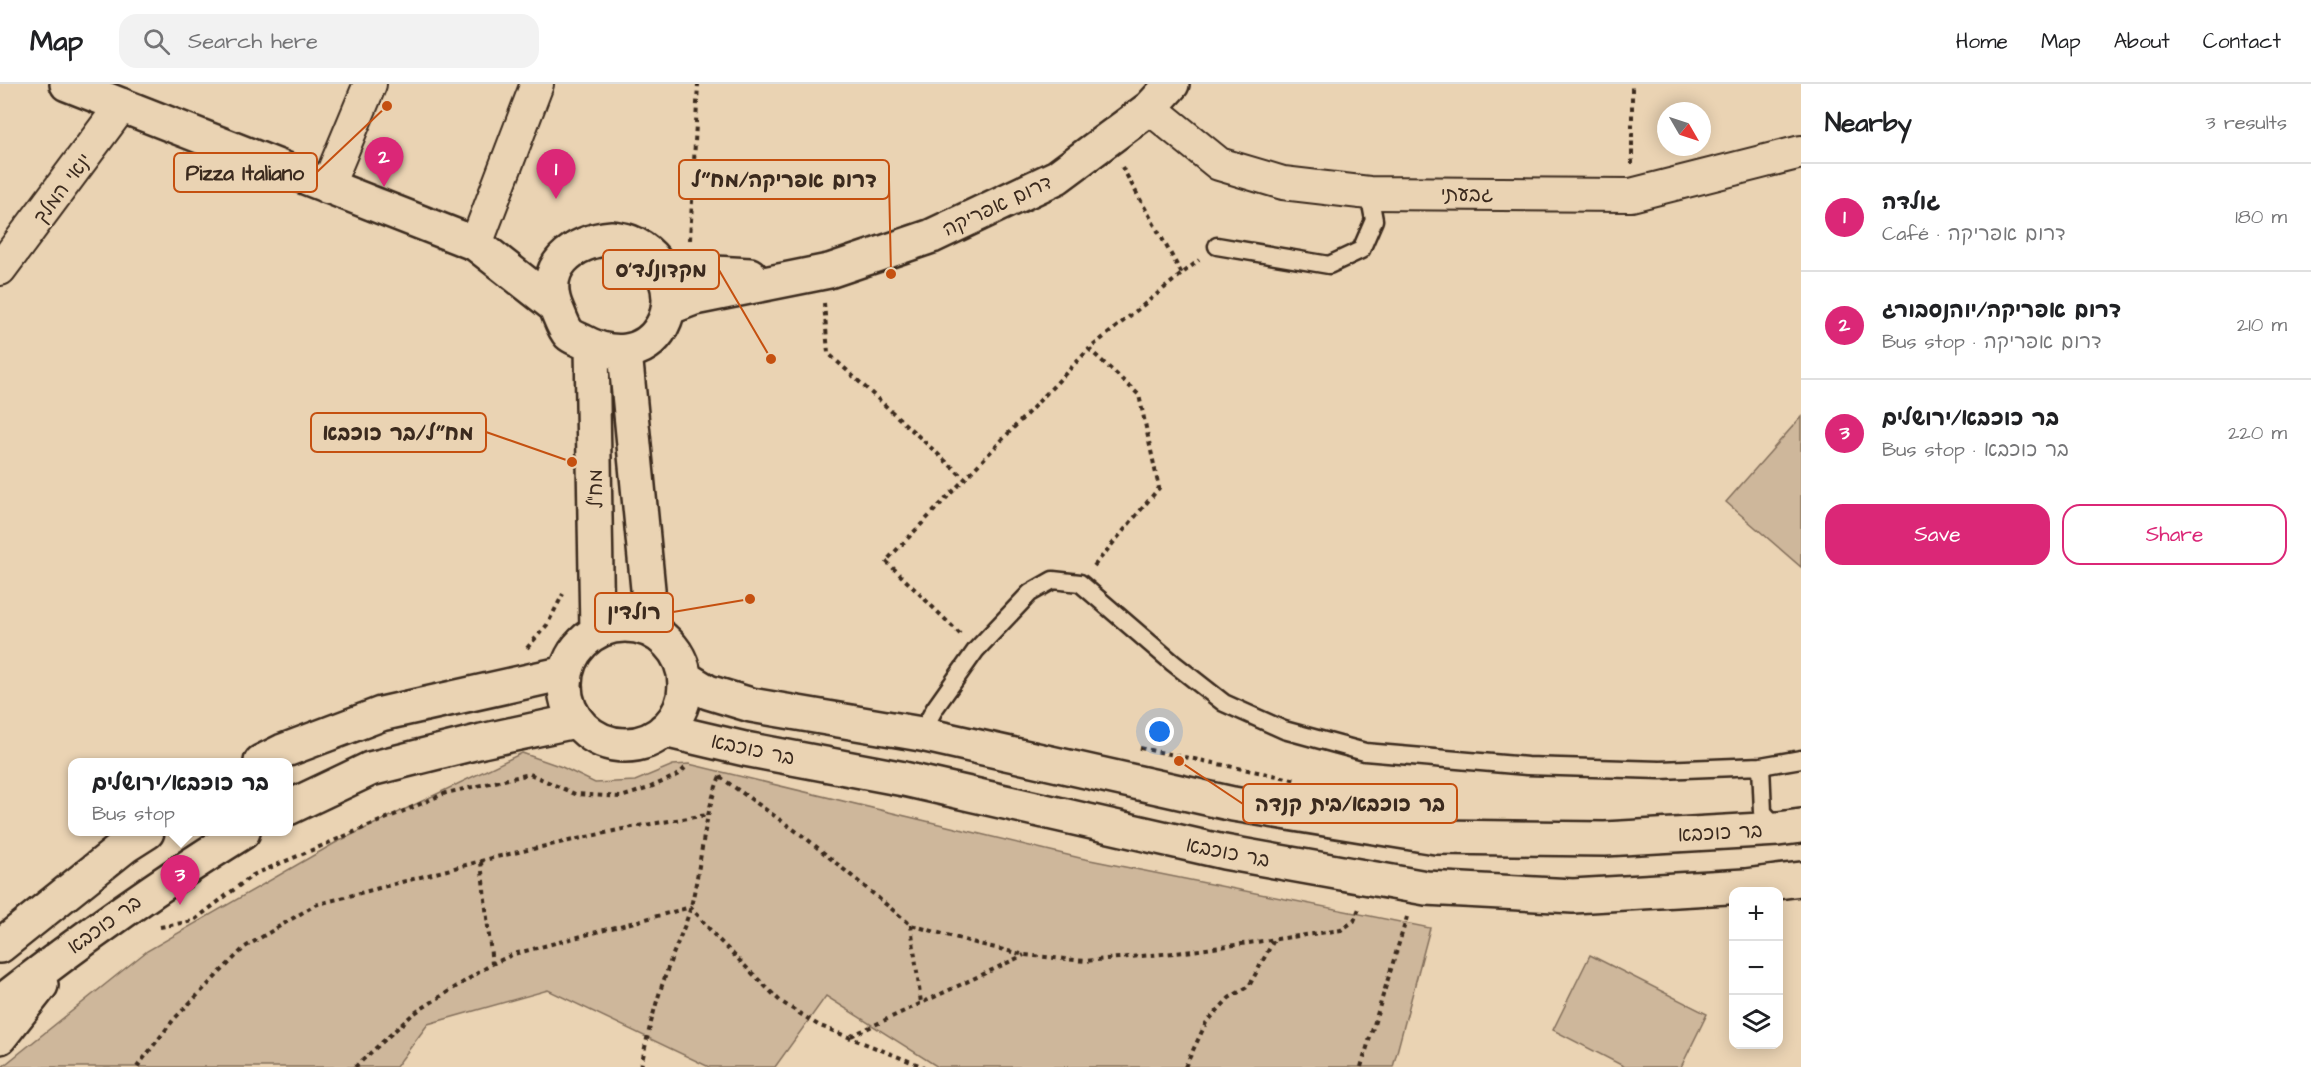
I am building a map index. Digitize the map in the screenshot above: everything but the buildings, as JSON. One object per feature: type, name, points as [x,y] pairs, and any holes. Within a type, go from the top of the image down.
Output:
[{"type":"main road","points":[[67,84],[483,250],[555,306]]},
{"type":"main road","name":"דרום אפריקה","points":[[668,308],[694,298],[829,270],[932,236],[1057,177],[1150,108],[1172,84]]},
{"type":"main road","points":[[612,238],[630,242],[646,251],[662,270],[669,289],[668,308],[663,324],[654,338],[636,349],[625,352],[607,352],[592,347],[569,334],[555,306],[551,280],[563,257],[586,243],[612,238]]},
{"type":"main road","points":[[483,250],[563,257]]},
{"type":"main road","name":"דרום אפריקה","points":[[662,270],[797,277]]},
{"type":"main road","name":"מח\"ל","points":[[592,347],[597,631]]},
{"type":"main road","points":[[625,352],[648,589],[648,628]]},
{"type":"main road","points":[[630,624],[648,628],[662,636],[673,648],[681,663],[685,678],[684,698],[677,716],[664,730],[647,741],[628,746],[608,743],[590,734],[575,721],[567,706],[564,690],[565,673],[571,656],[582,641],[597,631],[613,625],[630,624]]},
{"type":"main road","points":[[269,758],[381,714],[565,673]]},
{"type":"main road","name":"בר כוכבא","points":[[685,678],[708,692],[751,705],[921,734],[1233,804],[1436,837],[1605,839],[1790,827]]},
{"type":"main road","points":[[293,806],[370,769],[575,721]]},
{"type":"main road","name":"בר כוכבא","points":[[664,730],[745,749],[904,779],[1224,852],[1426,888],[1572,896],[1745,886],[1801,879]]},
{"type":"main road","points":[[0,946],[140,836]]},
{"type":"main road","name":"בר כוכבא","points":[[0,1002],[70,948],[168,878],[235,836]]},
{"type":"main road","points":[[0,1038],[70,948]]},
{"type":"street","points":[[327,187],[370,84]]},
{"type":"street","points":[[483,250],[537,84]]},
{"type":"street","name":"ינאי המלך","points":[[0,270],[122,105]]},
{"type":"street","name":"גבעתי","points":[[1150,108],[1219,164],[1283,183],[1369,193],[1631,195],[1801,152]]},
{"type":"lane","points":[[1216,246],[1329,264],[1361,250],[1374,220],[1369,193]]},
{"type":"lane","points":[[921,734],[935,708],[976,650],[1030,593],[1053,580],[1080,583],[1173,663],[1224,703],[1284,730],[1365,752],[1527,766],[1660,770],[1761,766],[1801,759]]},
{"type":"lane","points":[[1761,766],[1764,812],[1790,827]]},
{"type":"path","points":[[689,247],[698,84]]},
{"type":"path","points":[[1632,84],[1632,173]]},
{"type":"path","points":[[1117,157],[1182,274]]},
{"type":"path","points":[[976,650],[886,561],[1089,349],[1216,246]]},
{"type":"path","points":[[823,299],[828,353],[965,479]]},
{"type":"path","points":[[1080,583],[1159,488],[1139,395],[1089,349]]},
{"type":"path","points":[[1133,747],[1302,781]]},
{"type":"path","points":[[152,931],[162,926],[194,921],[253,875],[446,793],[530,774],[575,794],[621,797],[678,775],[689,764]]},
{"type":"path","points":[[641,1067],[645,1043],[665,975],[691,907],[707,816],[722,768]]},
{"type":"path","points":[[719,777],[807,839],[911,925],[1024,955],[1085,961],[1185,952],[1275,940],[1341,930],[1354,921],[1361,905]]},
{"type":"path","points":[[137,1067],[174,1019],[245,946],[315,905],[481,862],[632,827],[707,816]]},
{"type":"path","points":[[481,862],[492,964]]},
{"type":"path","points":[[1351,904],[1370,906]]},
{"type":"path","points":[[355,1067],[412,1014],[492,964],[514,954],[691,907]]},
{"type":"path","points":[[691,907],[716,937],[780,1001],[818,1025],[851,1036],[924,1067]]},
{"type":"path","points":[[1361,1067],[1408,910]]},
{"type":"path","points":[[911,925],[921,1003]]},
{"type":"path","points":[[1185,1067],[1206,1023],[1228,998],[1249,986],[1275,940]]},
{"type":"path","points":[[851,1036],[1024,955]]},
{"type":"shaded area","points":[[1801,417],[1801,567],[1726,502]]},
{"type":"shaded area","points":[[522,753],[562,767],[595,783],[635,781],[673,765],[689,764],[1080,858],[1430,928],[1393,1067],[938,1067],[826,996],[775,1067],[709,1067],[548,990],[428,1024],[396,1067],[2,1067],[147,951],[335,843]]},
{"type":"shaded area","points":[[1590,955],[1707,1014],[1681,1067],[1625,1067],[1553,1030]]},
{"type":"place","name":"Pizza Italiano","points":[[387,106]]},
{"type":"place","name":"דרום אפריקה/יוהנסבורג","points":[[384,187]]},
{"type":"place","name":"גולדה","points":[[556,199]]},
{"type":"place","name":"דרום אפריקה/מח״ל","points":[[891,274]]},
{"type":"place","name":"מקדונלד'ס","points":[[771,359]]},
{"type":"place","name":"מח״ל/בר כוכבא","points":[[572,462]]},
{"type":"place","name":"רולדין","points":[[750,599]]},
{"type":"place","name":"בר כוכבא/בית קנדה","points":[[1179,761]]},
{"type":"place","name":"בר כוכבא/ירושלים","points":[[180,905]]}]
